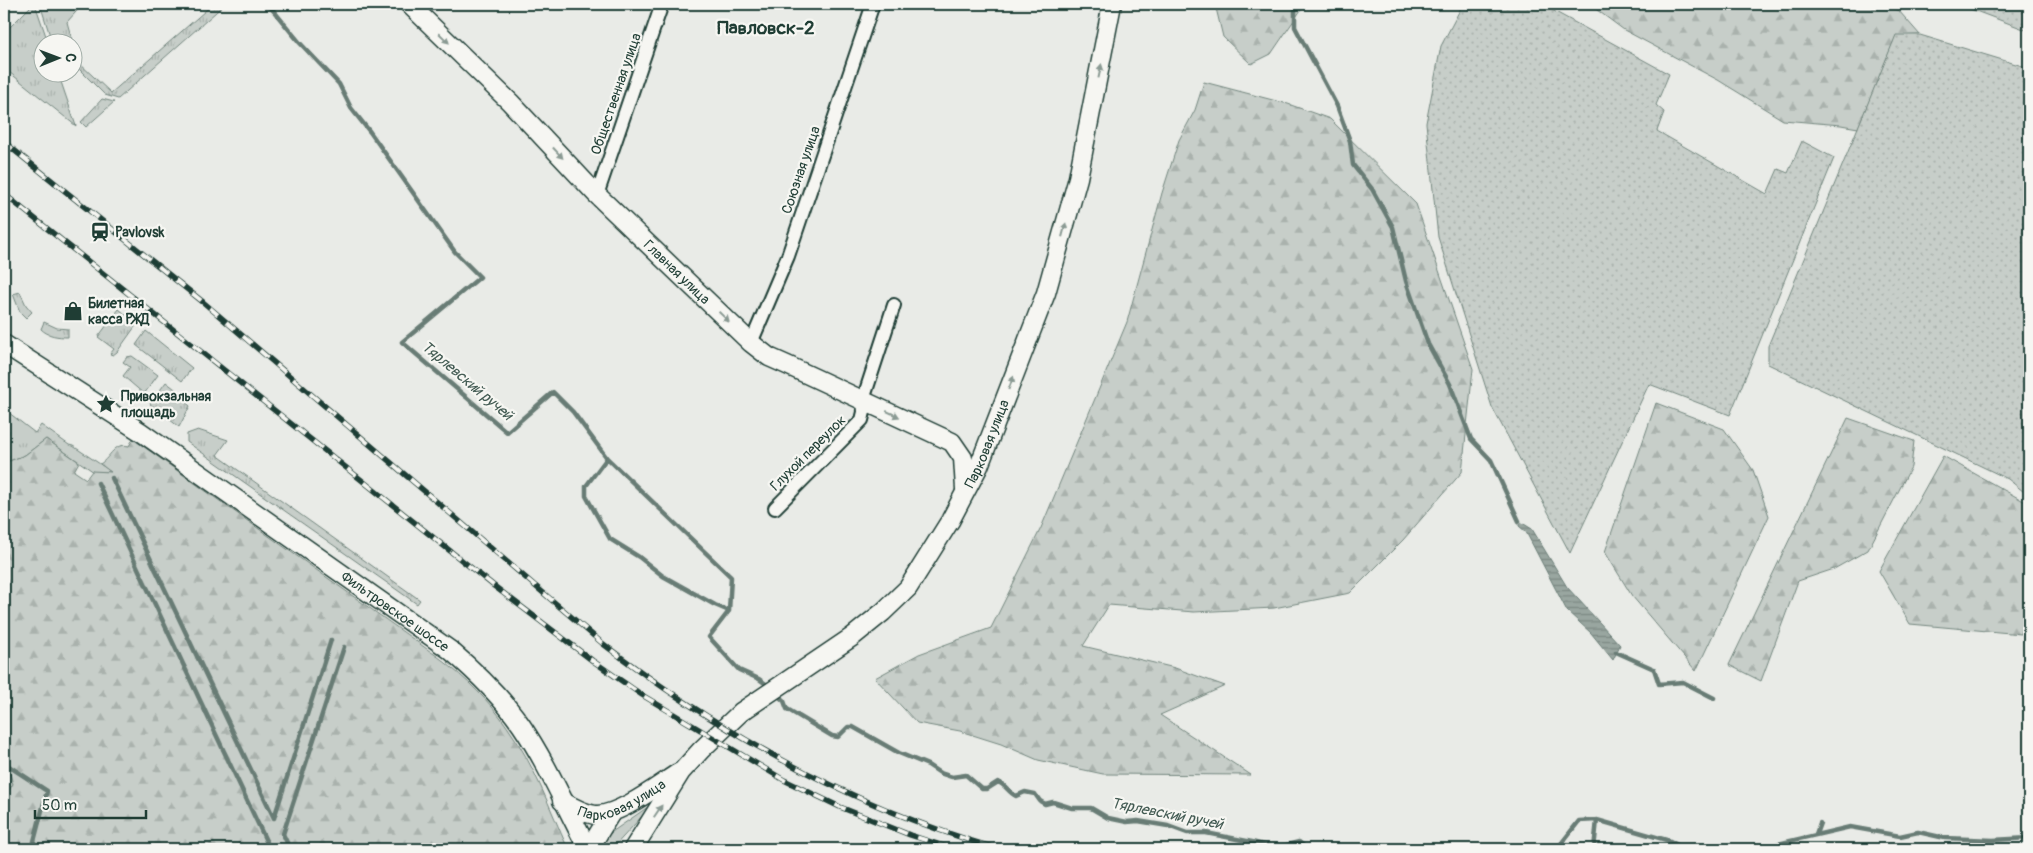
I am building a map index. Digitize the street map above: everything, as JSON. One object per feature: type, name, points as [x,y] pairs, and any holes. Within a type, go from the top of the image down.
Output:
[{"type":"main road","name":"Главная улица","points":[[410,4],[510,102],[597,194],[751,343],[769,356],[952,442],[972,446],[987,445]]},
{"type":"main road","name":"Парковая улица","points":[[633,849],[681,772],[723,727],[741,712],[794,678],[852,637],[901,596],[934,548],[979,466],[1046,293],[1078,178],[1112,4]]},
{"type":"main road","name":"Фильтровское шоссе","points":[[4,344],[140,432],[450,650],[479,674],[522,725],[588,849]]},
{"type":"main road","points":[[952,442],[964,458],[965,489]]},
{"type":"main road","name":"Парковая улица","points":[[562,801],[575,809],[594,815],[611,814],[681,772]]},
{"type":"main road","points":[[588,849],[611,814]]},
{"type":"street","name":"Общественная улица","points":[[597,194],[662,4]]},
{"type":"street","name":"Союзная улица","points":[[751,343],[788,256],[873,4]]},
{"type":"street","name":"Глухой переулок","points":[[775,508],[862,420],[863,400],[894,305]]},
{"type":"green space","points":[[35,4],[45,32],[32,32],[32,82],[61,82],[76,126],[4,68],[4,33]]},
{"type":"green space","points":[[40,4],[83,4],[67,22],[70,32],[49,32]]},
{"type":"green space","points":[[213,4],[225,4],[118,99],[105,95],[82,72],[82,66],[111,93]]},
{"type":"green space","points":[[1215,4],[1305,4],[1271,54],[1251,64],[1223,37]]},
{"type":"green space","points":[[1463,4],[1541,4],[1669,74],[1656,105],[1664,112],[1657,131],[1767,194],[1778,169],[1788,173],[1802,141],[1834,158],[1730,415],[1649,384],[1570,553],[1492,407],[1438,237],[1426,123],[1441,46]]},
{"type":"green space","points":[[1589,4],[1881,4],[1899,11],[1920,35],[1896,36],[1858,128],[1783,120],[1718,80],[1624,30]]},
{"type":"green space","points":[[1957,4],[2029,4],[2029,31]]},
{"type":"green space","points":[[1896,35],[1920,35],[2029,68],[2029,496],[2008,479],[1768,364],[1768,346]]},
{"type":"green space","points":[[1204,82],[1288,104],[1330,119],[1416,204],[1473,369],[1462,472],[1403,540],[1350,593],[1274,608],[1194,612],[1109,605],[1083,646],[1175,668],[1225,686],[1160,715],[1251,775],[1103,774],[1038,760],[1001,744],[960,731],[917,723],[875,678],[919,654],[991,628],[1041,528],[1127,322],[1162,193],[1179,140],[1195,110]]},
{"type":"green space","points":[[102,99],[114,102],[86,127],[81,122]]},
{"type":"green space","points":[[20,292],[26,305],[32,312],[26,318],[20,312],[13,294]]},
{"type":"green space","points":[[119,309],[137,324],[113,355],[110,354],[114,349],[98,337]]},
{"type":"green space","points":[[44,322],[57,328],[68,329],[68,337],[53,336],[47,333],[41,329]]},
{"type":"green space","points":[[146,331],[192,368],[182,381],[136,345]]},
{"type":"green space","points":[[132,356],[158,375],[144,394],[123,376],[130,367],[123,362],[127,357]]},
{"type":"green space","points":[[166,382],[179,392],[182,399],[190,406],[179,427],[150,404]]},
{"type":"green space","points":[[1656,403],[1724,429],[1753,470],[1769,516],[1696,671],[1632,596],[1605,552]]},
{"type":"green space","points":[[4,409],[35,433],[41,425],[112,472],[94,472],[46,439],[25,455],[4,463]]},
{"type":"green space","points":[[1848,418],[1914,441],[1911,467],[1868,550],[1834,569],[1798,581],[1761,681],[1729,665]]},
{"type":"green space","points":[[198,430],[228,440],[217,455],[420,600],[417,604],[187,442],[187,434]]},
{"type":"green space","points":[[46,439],[79,462],[74,471],[86,479],[92,471],[111,472],[100,464],[116,448],[124,445],[129,446],[133,439],[441,659],[468,683],[501,718],[526,756],[568,849],[4,849],[4,793],[13,784],[8,767],[4,763],[4,463],[25,455]]},
{"type":"green space","points":[[1943,456],[2029,504],[2029,612],[2021,634],[1910,624],[1879,571]]},
{"type":"green space","points":[[4,763],[8,767],[13,784],[9,791],[4,793]]},
{"type":"green space","points":[[655,802],[612,849],[603,846],[604,838]]},
{"type":"shaded area","points":[[1519,521],[1532,529],[1567,587],[1620,645],[1613,660],[1591,633],[1567,611],[1526,532],[1519,526]]},
{"type":"waterway","name":"Тярлевский ручей","points":[[268,4],[300,43],[339,84],[351,108],[455,252],[480,277],[402,342],[507,432],[553,392],[573,412],[607,458],[586,486],[586,496],[610,539],[639,557],[663,576],[729,611],[709,637],[739,670],[759,679],[770,687]]},
{"type":"waterway","points":[[1295,4],[1295,27],[1337,106],[1350,141],[1353,165],[1372,189],[1393,227],[1406,281],[1428,344],[1450,384],[1471,439],[1491,460],[1519,521]]},
{"type":"waterway","points":[[607,458],[731,577],[729,611]]},
{"type":"waterway","points":[[112,478],[274,818]]},
{"type":"waterway","points":[[98,483],[267,843],[265,849]]},
{"type":"waterway","points":[[274,818],[331,640]]},
{"type":"waterway","points":[[290,849],[283,834],[344,647]]},
{"type":"waterway","points":[[1616,652],[1654,669],[1659,684],[1683,682],[1714,698]]},
{"type":"waterway","name":"Тярлевский ручей","points":[[775,693],[784,701],[787,709],[832,736],[838,737],[848,727],[853,727],[940,773],[952,777],[966,775],[982,789],[987,789],[998,782],[1016,796],[1025,792],[1035,794],[1045,804],[1053,802],[1072,808],[1091,808],[1108,818],[1168,826],[1187,833],[1206,833],[1275,848],[1299,842],[1307,849]]},
{"type":"waterway","points":[[4,763],[47,791],[32,849]]},
{"type":"waterway","points":[[1557,849],[1579,821],[1597,820],[1670,841],[1684,849]]},
{"type":"waterway","name":"Тярлевский ручей","points":[[1594,849],[1597,820]]},
{"type":"waterway","points":[[1816,834],[1820,823]]},
{"type":"waterway","points":[[1749,849],[1850,827],[1900,836],[1918,832],[1945,838],[1993,840],[2029,838]]},
{"type":"railway","points":[[4,142],[203,302],[602,643],[647,676],[694,708],[742,737],[841,789],[892,812],[998,849]]},
{"type":"railway","points":[[4,194],[494,586],[593,661],[642,695],[784,780],[840,807],[910,835],[953,849]]},
{"type":"place","name":"Pavlovsk","points":[[100,232]]},
{"type":"place","name":"Билетная касса РЖД","points":[[73,311]]},
{"type":"place","name":"Привокзальная площадь","points":[[106,404]]},
{"type":"district","name":"Павловск-2","points":[[766,28]]}]
